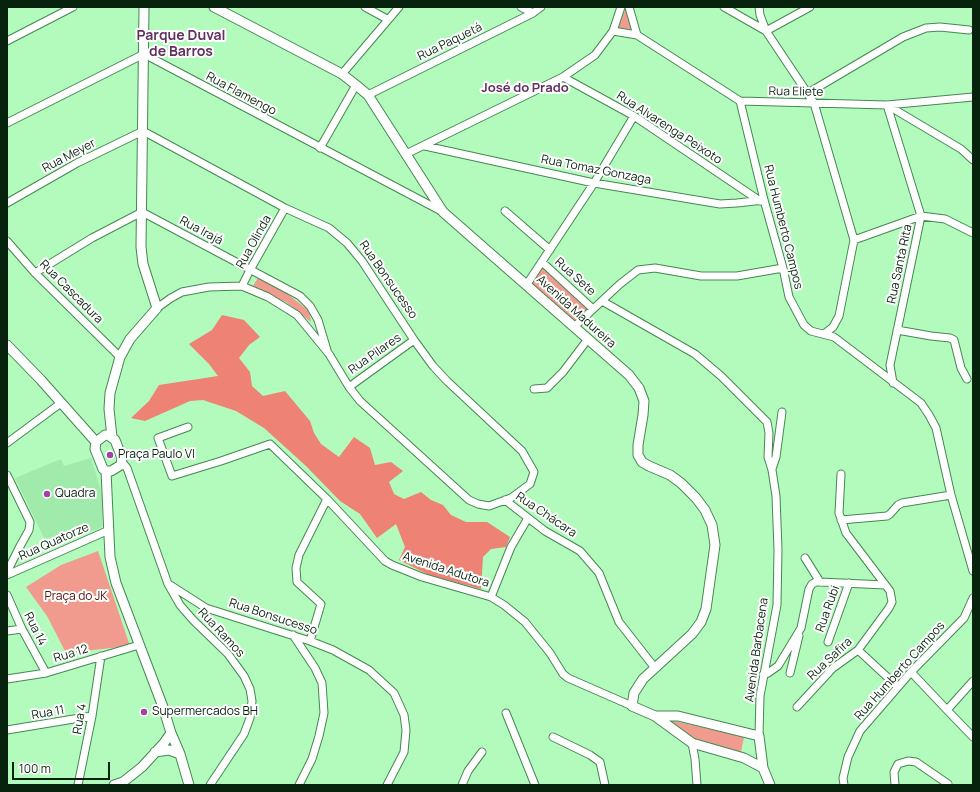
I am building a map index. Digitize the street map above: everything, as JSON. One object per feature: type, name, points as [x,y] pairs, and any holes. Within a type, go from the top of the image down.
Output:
[{"type":"street","points":[[7,42],[73,7]]},
{"type":"street","points":[[144,7],[141,247],[143,264],[157,308]]},
{"type":"street","name":"Avenida Madureira","points":[[214,7],[342,74],[356,84],[368,96],[443,212],[629,374],[639,388],[644,401],[644,415],[638,445],[638,455],[642,462],[670,475],[681,483],[705,510],[712,525],[715,545],[706,609],[701,622],[692,634],[643,679],[634,694],[632,706]]},
{"type":"street","points":[[366,7],[387,19]]},
{"type":"street","points":[[342,74],[387,19],[399,7]]},
{"type":"street","points":[[521,7],[533,14]]},
{"type":"street","name":"Rua Paquetá","points":[[368,96],[533,14],[541,7]]},
{"type":"street","points":[[406,154],[563,77],[595,55],[613,31],[621,7]]},
{"type":"street","points":[[628,7],[637,35]]},
{"type":"street","points":[[724,7],[766,31]]},
{"type":"street","points":[[759,7],[766,31],[814,103],[854,240],[839,316],[833,327],[824,334]]},
{"type":"street","points":[[766,31],[810,7]]},
{"type":"street","points":[[808,93],[903,37],[926,28],[940,27],[969,30]]},
{"type":"street","points":[[613,31],[637,35],[740,101]]},
{"type":"street","points":[[7,123],[144,54]]},
{"type":"street","name":"Rua Flamengo","points":[[144,54],[443,212]]},
{"type":"street","name":"Rua Alvarenga Peixoto","points":[[563,77],[634,116],[762,200]]},
{"type":"street","points":[[320,148],[356,84]]},
{"type":"street","name":"Rua Eliete","points":[[740,101],[887,105],[973,97]]},
{"type":"street","name":"Rua Humberto Campos","points":[[740,101],[762,200],[783,268],[789,296],[804,325],[811,331],[834,337],[920,403],[930,415],[936,428],[951,495],[973,572]]},
{"type":"street","points":[[887,105],[961,149],[973,160]]},
{"type":"street","name":"Rua Santa Rita","points":[[887,105],[921,216],[890,365],[893,383]]},
{"type":"street","points":[[527,284],[594,183],[634,116]]},
{"type":"street","name":"Rua Meyer","points":[[7,203],[77,163],[143,131]]},
{"type":"street","name":"Rua Bonsucesso","points":[[143,131],[285,208],[328,228],[347,243],[362,261],[433,366],[522,451],[526,457],[534,472],[530,484],[511,498],[505,500]]},
{"type":"street","name":"Rua Tomaz Gonzaga","points":[[425,146],[594,183],[720,204],[737,204],[762,200]]},
{"type":"street","name":"Rua Olinda","points":[[242,286],[285,208]]},
{"type":"street","name":"Rua Sete","points":[[505,211],[550,250]]},
{"type":"street","points":[[35,272],[92,238],[142,212]]},
{"type":"street","name":"Rua Irajá","points":[[142,212],[300,296],[310,306],[318,320],[329,354]]},
{"type":"street","points":[[854,240],[921,216],[945,219],[973,233]]},
{"type":"street","name":"Rua Cascadura","points":[[7,241],[35,272],[120,357]]},
{"type":"street","name":"Rua Sete","points":[[542,262],[593,309]]},
{"type":"street","points":[[575,326],[620,284],[638,270],[655,268],[701,276],[737,276],[783,268]]},
{"type":"street","points":[[168,584],[127,468],[122,462],[117,444],[112,437],[109,409],[110,392],[120,357],[130,339],[157,308],[182,292],[209,287],[242,286],[268,297],[298,315],[329,354]]},
{"type":"street","name":"Avenida Barbacena","points":[[602,301],[695,354],[721,376],[767,422],[769,433],[768,457],[772,470],[776,496],[778,550],[777,605],[760,696],[759,736],[763,768],[770,785]]},
{"type":"street","points":[[897,330],[950,338],[954,340],[961,368],[967,379]]},
{"type":"street","points":[[534,390],[547,388],[563,372],[588,339]]},
{"type":"street","name":"Rua Pilares","points":[[349,387],[414,340]]},
{"type":"street","points":[[7,345],[96,442]]},
{"type":"street","name":"Rua Chácara","points":[[329,354],[349,387],[360,401],[469,500],[478,504],[489,506],[505,500],[545,531],[580,551],[599,573],[619,622],[655,668]]},
{"type":"street","points":[[7,444],[61,403]]},
{"type":"street","points":[[772,470],[776,457],[782,412]]},
{"type":"street","name":"Avenida Adutora","points":[[188,427],[158,438],[172,476],[270,444],[327,499],[385,561],[422,577],[490,597],[504,605],[525,622],[550,653],[563,674],[568,678],[655,716],[692,743]]},
{"type":"street","points":[[112,437],[105,435],[96,442],[95,449],[101,466],[106,471],[110,530],[110,557],[116,583],[180,754],[189,785]]},
{"type":"street","points":[[106,471],[116,469],[122,462]]},
{"type":"street","name":"Rua Safira","points":[[797,707],[833,668],[858,650],[892,602],[890,591],[846,533],[839,514],[841,474]]},
{"type":"street","points":[[7,475],[30,522],[29,530],[7,573]]},
{"type":"street","points":[[841,520],[887,516],[902,503],[951,495]]},
{"type":"street","points":[[310,641],[320,604],[297,582],[296,568],[299,555],[327,499]]},
{"type":"street","points":[[490,597],[511,547],[528,518]]},
{"type":"street","name":"Rua Quatorze","points":[[7,573],[110,530]]},
{"type":"street","points":[[805,558],[820,582],[885,585]]},
{"type":"street","name":"Rua Safira","points":[[790,673],[809,589],[812,584],[820,582]]},
{"type":"street","name":"Rua Rubi","points":[[828,642],[849,583]]},
{"type":"street","name":"Rua Bonsucesso","points":[[168,584],[206,608],[310,641],[333,650],[369,670],[394,693],[404,715],[406,730],[404,752],[387,785]]},
{"type":"street","name":"Rua Ramos","points":[[168,584],[180,605],[193,620],[228,654],[244,676],[250,689],[252,701],[250,718],[244,734],[210,785]]},
{"type":"street","name":"Rua 14","points":[[7,595],[22,630],[46,673]]},
{"type":"street","name":"Rua Humberto Campos","points":[[844,785],[848,757],[860,731],[911,672],[964,618],[973,598]]},
{"type":"street","name":"Rua Safira","points":[[763,675],[778,666],[801,628]]},
{"type":"street","points":[[7,631],[22,630]]},
{"type":"street","points":[[293,635],[315,668],[322,683],[324,713],[312,759],[299,785]]},
{"type":"street","name":"Rua 12","points":[[7,679],[46,673],[140,645]]},
{"type":"street","points":[[858,650],[898,687]]},
{"type":"street","name":"Rua 4","points":[[78,785],[92,716],[101,656]]},
{"type":"street","points":[[911,672],[973,736]]},
{"type":"street","points":[[947,710],[973,681]]},
{"type":"street","points":[[506,713],[535,785]]},
{"type":"street","name":"Rua 11","points":[[7,730],[92,716]]},
{"type":"street","points":[[655,716],[678,716],[759,736]]},
{"type":"street","points":[[114,785],[123,782],[135,772],[164,743],[171,733]]},
{"type":"street","points":[[553,737],[590,755],[600,762],[605,785]]},
{"type":"street","points":[[697,785],[692,743],[744,758],[763,768]]},
{"type":"street","points":[[155,752],[169,750],[180,754]]},
{"type":"street","points":[[462,785],[468,771],[482,752]]},
{"type":"street","points":[[896,785],[894,772],[898,764],[908,760],[916,762],[948,784]]},
{"type":"shaded area","points":[[222,315],[244,320],[260,337],[249,345],[239,358],[250,372],[252,386],[263,396],[285,391],[310,421],[314,433],[321,444],[339,457],[354,437],[370,448],[375,465],[391,462],[403,471],[389,482],[394,494],[404,499],[421,492],[431,500],[443,505],[451,515],[466,522],[487,522],[510,537],[506,547],[491,549],[483,557],[481,589],[429,575],[399,560],[405,547],[396,524],[377,538],[360,514],[340,501],[306,466],[264,428],[236,411],[203,400],[190,401],[145,421],[131,418],[149,401],[159,385],[218,376],[209,364],[189,344],[212,330]]},
{"type":"shaded area","points":[[91,458],[102,494],[102,527],[49,548],[15,478],[61,459],[64,466]]},
{"type":"green space","points":[[626,7],[633,32],[618,29]]},
{"type":"green space","points":[[542,264],[591,309],[575,324],[529,283]]},
{"type":"green space","points":[[259,276],[280,288],[309,311],[311,322],[286,302],[251,289]]},
{"type":"green space","name":"Praça do JK","points":[[98,551],[130,646],[66,653],[47,616],[26,587],[61,565]]},
{"type":"green space","points":[[674,721],[744,737],[741,752],[693,742],[668,722]]},
{"type":"place","name":"Praça Paulo VI","points":[[110,455]]},
{"type":"place","name":"Quadra","points":[[47,494]]},
{"type":"place","name":"Supermercados BH","points":[[144,712]]},
{"type":"district","name":"Parque Duval de Barros","points":[[181,44]]},
{"type":"district","name":"José do Prado","points":[[525,88]]}]
